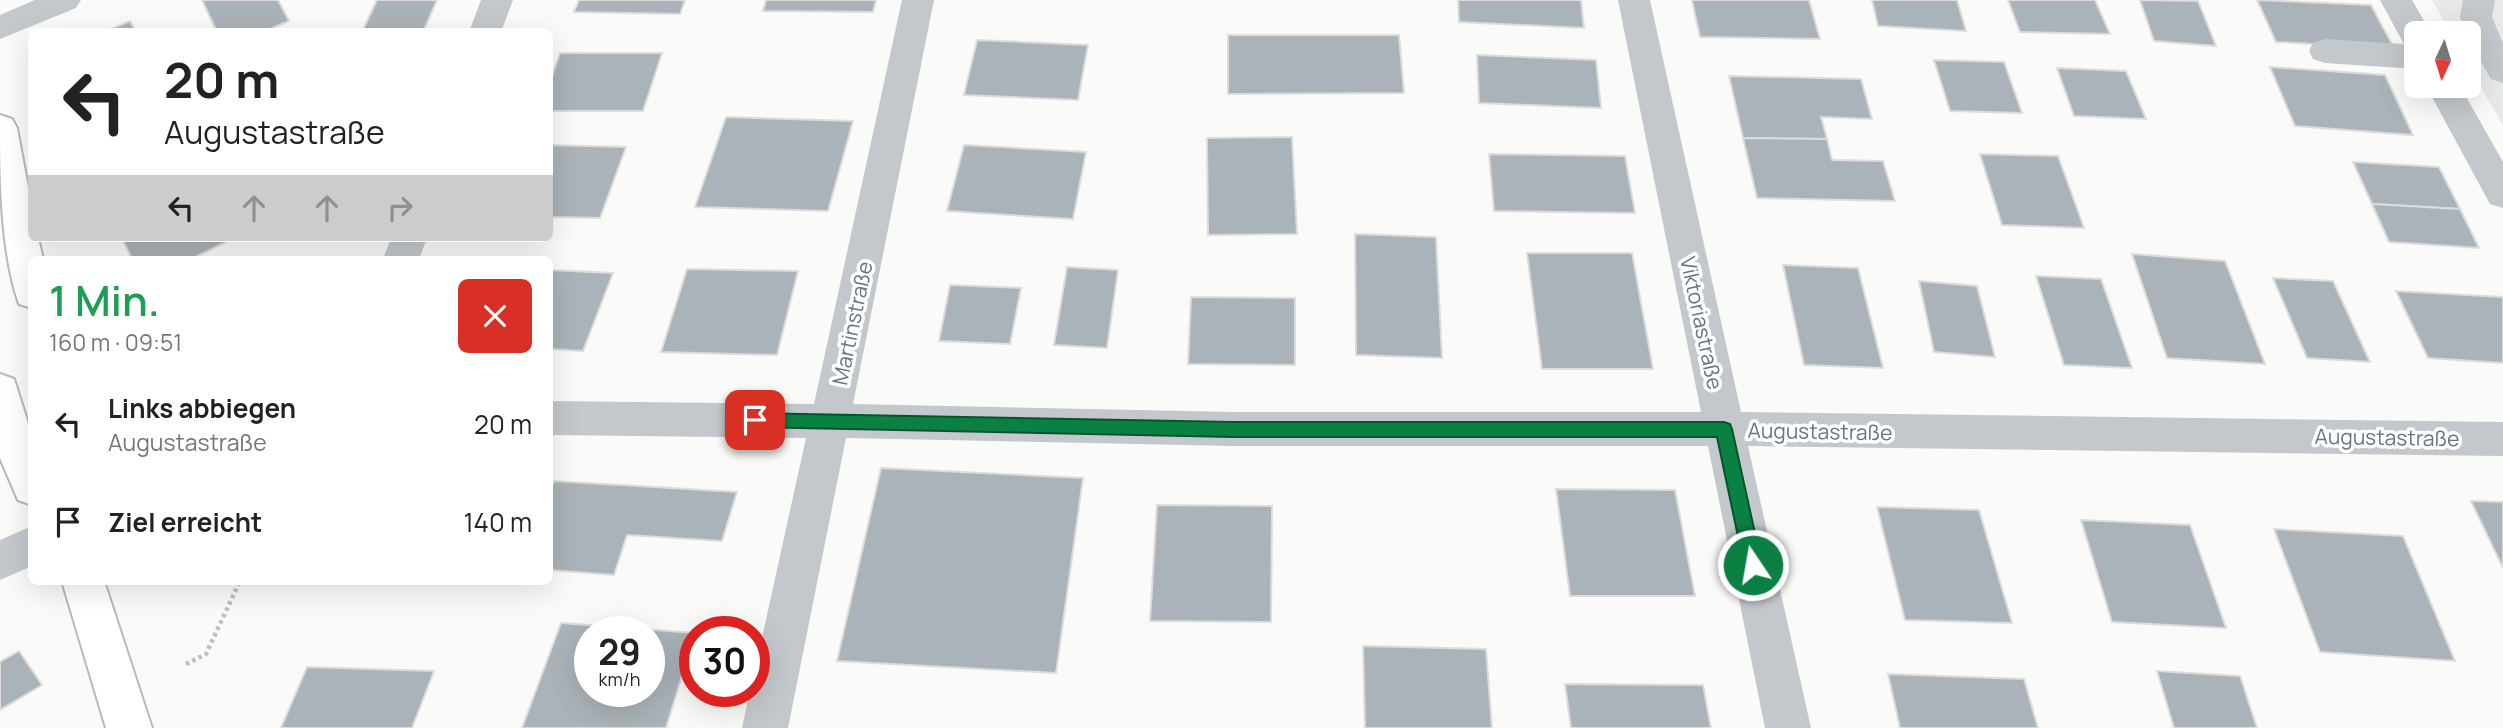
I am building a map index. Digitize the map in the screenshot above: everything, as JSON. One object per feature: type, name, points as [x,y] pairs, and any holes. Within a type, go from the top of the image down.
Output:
[{"type":"main road","points":[[0,128],[28,276]]},
{"type":"main road","points":[[0,391],[13,441],[28,477]]},
{"type":"main road","points":[[84,585],[129,728]]},
{"type":"street","points":[[0,28],[65,0]]},
{"type":"street","points":[[486,28],[497,0]]},
{"type":"street","name":"Martinstraße","points":[[765,728],[832,421],[918,0]]},
{"type":"street","name":"Viktoriastraße","points":[[1634,0],[1788,728]]},
{"type":"street","points":[[2396,0],[2408,21]]},
{"type":"street","points":[[2479,0],[2475,7],[2475,19],[2503,71]]},
{"type":"street","points":[[2325,51],[2404,56]]},
{"type":"street","points":[[2450,98],[2502,191]]},
{"type":"street","name":"Augustastraße","points":[[553,418],[1233,429],[1724,429],[2503,439]]},
{"type":"street","points":[[0,561],[28,547]]},
{"type":"path","points":[[186,664],[206,654],[238,585]]},
{"type":"shaded area","points":[[2432,0],[2503,0],[2503,126],[2482,89],[2482,21],[2444,21]]},
{"type":"building","points":[[202,0],[278,0],[289,21],[272,28],[215,28]]},
{"type":"building","points":[[377,0],[437,0],[425,28],[364,28]]},
{"type":"building","points":[[579,0],[685,0],[680,14],[574,12]]},
{"type":"building","points":[[766,0],[876,0],[873,12],[763,11]]},
{"type":"building","points":[[1458,0],[1581,0],[1584,28],[1459,22]]},
{"type":"building","points":[[1692,0],[1809,0],[1820,39],[1700,37]]},
{"type":"building","points":[[1872,0],[1957,0],[1966,31],[1878,26]]},
{"type":"building","points":[[2008,0],[2095,0],[2110,34],[2020,32]]},
{"type":"building","points":[[2140,0],[2198,1],[2216,46],[2154,41]]},
{"type":"building","points":[[2257,0],[2371,5],[2394,48],[2276,42]]},
{"type":"building","points":[[130,21],[134,28],[113,28]]},
{"type":"building","points":[[1228,35],[1399,35],[1404,93],[1228,94]]},
{"type":"building","points":[[977,40],[1088,45],[1078,100],[964,95]]},
{"type":"building","points":[[560,53],[662,53],[643,111],[553,111],[553,73]]},
{"type":"building","points":[[1477,55],[1596,60],[1601,108],[1479,103]]},
{"type":"building","points":[[1934,60],[2004,62],[2022,113],[1950,111]]},
{"type":"building","points":[[2270,67],[2385,75],[2413,135],[2295,126]]},
{"type":"building","points":[[2057,68],[2126,71],[2146,119],[2074,116]]},
{"type":"building","points":[[1729,76],[1861,79],[1872,119],[1821,117],[1827,139],[1743,138]]},
{"type":"building","points":[[726,117],[853,121],[828,211],[695,207]]},
{"type":"building","points":[[1292,137],[1297,234],[1208,235],[1207,138]]},
{"type":"building","points":[[1743,138],[1827,139],[1832,160],[1883,161],[1895,201],[1757,198]]},
{"type":"building","points":[[553,145],[626,147],[600,218],[553,217]]},
{"type":"building","points":[[964,145],[1086,152],[1073,219],[947,211]]},
{"type":"building","points":[[1489,154],[1625,156],[1635,213],[1494,211]]},
{"type":"building","points":[[1980,154],[2058,156],[2084,228],[2002,225]]},
{"type":"building","points":[[2353,162],[2439,167],[2460,209],[2372,204]]},
{"type":"building","points":[[2372,204],[2460,209],[2479,248],[2389,242]]},
{"type":"building","points":[[1355,234],[1436,237],[1442,358],[1356,355]]},
{"type":"building","points":[[124,242],[226,242],[197,256],[131,256]]},
{"type":"building","points":[[1527,253],[1632,253],[1653,369],[1542,369]]},
{"type":"building","points":[[2132,254],[2225,261],[2265,364],[2167,358]]},
{"type":"building","points":[[1783,265],[1858,268],[1883,368],[1804,365]]},
{"type":"building","points":[[1067,267],[1118,270],[1107,348],[1054,345]]},
{"type":"building","points":[[687,269],[798,271],[777,355],[661,352]]},
{"type":"building","points":[[553,270],[613,273],[583,351],[553,349]]},
{"type":"building","points":[[2036,276],[2101,279],[2132,368],[2064,365]]},
{"type":"building","points":[[2273,278],[2333,281],[2370,362],[2307,358]]},
{"type":"building","points":[[1919,281],[1977,286],[1995,357],[1934,352]]},
{"type":"building","points":[[950,285],[1021,288],[1010,344],[939,341]]},
{"type":"building","points":[[2396,291],[2503,297],[2503,363],[2428,358]]},
{"type":"building","points":[[1191,297],[1295,298],[1295,365],[1188,364]]},
{"type":"building","points":[[881,468],[1083,478],[1056,673],[837,661]]},
{"type":"building","points":[[554,481],[737,492],[722,541],[627,535],[614,575],[553,570]]},
{"type":"building","points":[[1556,489],[1675,490],[1695,596],[1570,596]]},
{"type":"building","points":[[2471,501],[2503,502],[2503,568]]},
{"type":"building","points":[[1157,505],[1272,506],[1271,622],[1150,621]]},
{"type":"building","points":[[1877,507],[1979,510],[2012,623],[1905,620]]},
{"type":"building","points":[[2081,520],[2190,525],[2226,628],[2112,622]]},
{"type":"building","points":[[2274,529],[2403,536],[2455,661],[2320,652]]},
{"type":"building","points":[[561,623],[574,624],[574,707],[665,707],[665,631],[679,632],[679,685],[666,728],[522,728]]},
{"type":"building","points":[[1363,646],[1486,649],[1492,728],[1365,728]]},
{"type":"building","points":[[19,651],[42,685],[0,710],[0,662]]},
{"type":"building","points":[[307,667],[434,671],[412,728],[281,728]]},
{"type":"building","points":[[2157,671],[2240,676],[2257,728],[2174,728]]},
{"type":"building","points":[[1888,674],[2024,679],[2038,728],[1900,728]]},
{"type":"building","points":[[1565,684],[1703,685],[1711,728],[1571,728]]},
{"type":"route","points":[[755,420],[1233,429],[1724,429],[1753,565]]}]
